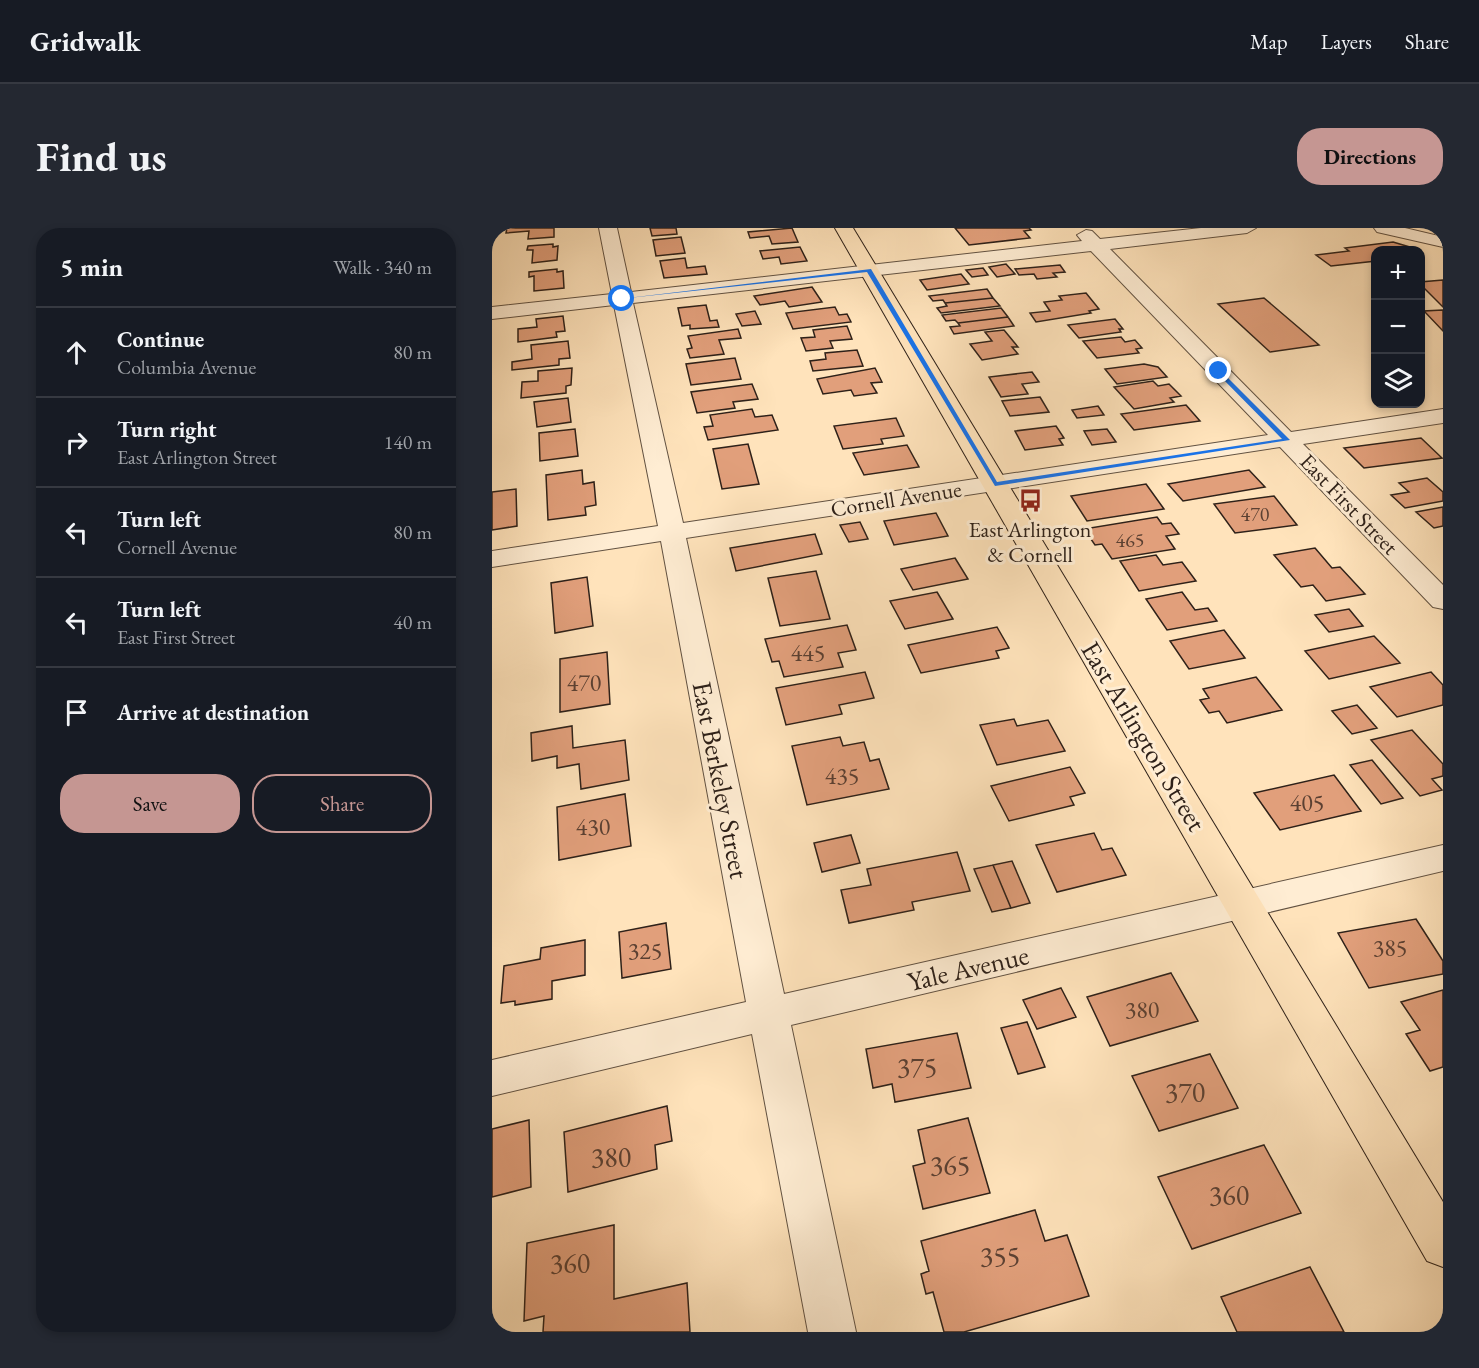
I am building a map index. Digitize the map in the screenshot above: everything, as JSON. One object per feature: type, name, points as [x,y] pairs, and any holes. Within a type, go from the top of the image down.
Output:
[{"type":"main road","name":"East Arlington Street","points":[[844,228],[1443,1245]]},
{"type":"street","name":"East Berkeley Street","points":[[608,228],[672,532],[832,1332]]},
{"type":"street","name":"East First Street","points":[[1079,228],[1443,601]]},
{"type":"street","points":[[492,313],[1247,228]]},
{"type":"street","points":[[1383,228],[1443,242]]},
{"type":"street","name":"Cornell Avenue","points":[[492,559],[1443,416]]},
{"type":"street","name":"Yale Avenue","points":[[492,1078],[1443,858]]},
{"type":"building","points":[[507,228],[554,228],[554,237],[528,239],[529,231],[506,233]]},
{"type":"building","points":[[650,228],[676,228],[677,234],[652,236]]},
{"type":"building","points":[[792,228],[798,242],[772,244],[769,236],[750,238],[748,232]]},
{"type":"building","points":[[955,228],[1029,228],[1031,230],[1024,231],[1030,238],[969,245]]},
{"type":"building","points":[[681,237],[685,253],[656,256],[653,240]]},
{"type":"building","points":[[1393,242],[1406,246],[1371,246],[1371,262],[1331,266],[1316,255],[1349,251],[1345,248]]},
{"type":"building","points":[[553,244],[553,247],[558,246],[557,260],[532,263],[533,250],[527,250],[528,246]]},
{"type":"building","points":[[800,247],[807,261],[781,264],[779,257],[763,259],[760,251]]},
{"type":"building","points":[[685,258],[687,268],[705,266],[707,274],[664,278],[660,261]]},
{"type":"building","points":[[1006,264],[1015,274],[997,277],[989,267]]},
{"type":"building","points":[[1060,265],[1065,272],[1053,273],[1057,277],[1037,279],[1034,274],[1019,275],[1015,269]]},
{"type":"building","points":[[983,268],[988,275],[972,277],[966,270]]},
{"type":"building","points":[[557,269],[557,272],[563,271],[564,288],[534,291],[534,276],[529,277],[529,272]]},
{"type":"building","points":[[961,274],[969,284],[927,290],[920,280]]},
{"type":"building","points":[[1443,280],[1443,307],[1425,289],[1425,282]]},
{"type":"building","points":[[812,287],[822,302],[789,307],[785,301],[760,305],[754,296]]},
{"type":"building","points":[[987,289],[993,298],[945,303],[943,300],[933,301],[929,296]]},
{"type":"building","points":[[1086,293],[1099,309],[1089,311],[1091,313],[1036,322],[1030,313],[1050,311],[1044,302],[1062,300],[1059,296]]},
{"type":"building","points":[[993,298],[1000,306],[941,313],[937,308],[947,306],[945,303]]},
{"type":"building","points":[[1264,298],[1319,345],[1270,352],[1218,304]]},
{"type":"building","points":[[706,305],[710,321],[717,320],[719,327],[690,329],[690,325],[682,326],[678,308]]},
{"type":"building","points":[[835,307],[839,315],[847,314],[851,322],[793,329],[786,313]]},
{"type":"building","points":[[1001,308],[1008,317],[958,323],[955,320],[946,321],[942,315]]},
{"type":"building","points":[[1443,310],[1443,331],[1425,312]]},
{"type":"building","points":[[755,311],[761,324],[742,326],[736,314]]},
{"type":"building","points":[[563,316],[565,331],[556,332],[557,337],[518,342],[518,329],[537,327],[536,319]]},
{"type":"building","points":[[1008,317],[1014,326],[954,334],[950,327],[960,326],[958,323]]},
{"type":"building","points":[[1115,319],[1123,329],[1119,329],[1121,332],[1079,338],[1068,325]]},
{"type":"building","points":[[847,326],[852,339],[830,341],[833,348],[806,351],[801,338],[815,337],[813,330]]},
{"type":"building","points":[[738,329],[741,338],[719,340],[724,354],[690,358],[687,349],[692,348],[688,336]]},
{"type":"building","points":[[1004,330],[1018,347],[1012,347],[1018,354],[982,360],[970,344],[992,341],[985,332]]},
{"type":"building","points":[[1121,337],[1125,342],[1135,340],[1142,348],[1136,349],[1139,353],[1097,358],[1083,341]]},
{"type":"building","points":[[568,341],[570,358],[559,359],[559,365],[512,370],[512,362],[532,359],[531,345]]},
{"type":"building","points":[[857,350],[863,366],[813,371],[810,361],[826,359],[825,353]]},
{"type":"building","points":[[735,358],[741,379],[691,385],[686,364]]},
{"type":"building","points":[[1144,364],[1158,367],[1167,377],[1117,384],[1105,369]]},
{"type":"building","points":[[572,368],[571,385],[566,386],[566,393],[521,398],[522,382],[538,381],[538,371]]},
{"type":"building","points":[[875,368],[882,382],[871,383],[877,393],[854,396],[851,390],[823,394],[817,379]]},
{"type":"building","points":[[1032,372],[1039,382],[1022,384],[1028,394],[1001,397],[989,377]]},
{"type":"building","points":[[1153,381],[1158,386],[1169,384],[1181,396],[1170,398],[1174,402],[1134,409],[1114,387]]},
{"type":"building","points":[[752,384],[758,399],[733,402],[735,408],[697,413],[691,392]]},
{"type":"building","points":[[1040,397],[1049,412],[1010,416],[1002,401]]},
{"type":"building","points":[[568,398],[571,422],[537,427],[534,402]]},
{"type":"building","points":[[1186,405],[1200,421],[1134,430],[1121,414]]},
{"type":"building","points":[[1098,406],[1104,415],[1077,418],[1072,410]]},
{"type":"building","points":[[752,409],[755,417],[772,415],[778,430],[708,440],[704,427],[713,426],[710,415]]},
{"type":"building","points":[[896,418],[904,436],[881,439],[883,444],[843,449],[834,426]]},
{"type":"building","points":[[1056,426],[1064,438],[1059,439],[1063,445],[1025,450],[1015,431]]},
{"type":"building","points":[[575,429],[578,456],[540,461],[539,433]]},
{"type":"building","points":[[1107,429],[1116,442],[1092,445],[1084,431]]},
{"type":"building","points":[[1421,438],[1442,458],[1364,468],[1344,448]]},
{"type":"building","points":[[748,444],[759,484],[722,489],[713,449]]},
{"type":"building","points":[[907,445],[919,467],[864,475],[853,453]]},
{"type":"building","points":[[582,470],[583,484],[594,482],[596,505],[585,507],[586,515],[548,520],[546,475]]},
{"type":"building","points":[[1249,470],[1265,487],[1183,501],[1168,484]]},
{"type":"building","points":[[1427,478],[1443,492],[1443,501],[1405,508],[1391,495],[1409,492],[1399,483]]},
{"type":"building","points":[[1146,484],[1164,509],[1087,521],[1071,496]]},
{"type":"building","points":[[516,489],[517,526],[492,530],[492,492]]},
{"type":"building","points":[[1274,496],[1297,525],[1235,533],[1214,504]]},
{"type":"building","points":[[1443,507],[1443,526],[1434,528],[1416,512]]},
{"type":"building","points":[[936,513],[948,536],[894,545],[884,521]]},
{"type":"building","points":[[1157,517],[1162,524],[1171,523],[1179,534],[1166,536],[1175,549],[1112,559],[1102,544],[1095,545],[1084,529]]},
{"type":"building","points":[[860,522],[868,539],[849,542],[840,525]]},
{"type":"building","points":[[815,534],[822,554],[736,571],[730,548]]},
{"type":"building","points":[[1315,548],[1332,568],[1340,567],[1365,594],[1326,601],[1313,585],[1301,587],[1274,555]]},
{"type":"building","points":[[1156,555],[1163,565],[1182,562],[1196,581],[1139,591],[1120,561]]},
{"type":"building","points":[[955,558],[968,579],[913,590],[901,569]]},
{"type":"building","points":[[816,571],[830,619],[780,626],[768,578]]},
{"type":"building","points":[[587,577],[593,626],[555,633],[551,583]]},
{"type":"building","points":[[937,592],[953,619],[905,629],[890,601]]},
{"type":"building","points":[[1182,592],[1195,610],[1208,608],[1217,621],[1167,630],[1146,599]]},
{"type":"building","points":[[1349,609],[1363,626],[1329,632],[1315,615]]},
{"type":"building","points":[[847,625],[856,650],[838,653],[843,667],[784,677],[779,661],[772,662],[765,639]]},
{"type":"building","points":[[997,627],[1009,648],[996,651],[999,658],[921,673],[908,645]]},
{"type":"building","points":[[1224,630],[1245,658],[1189,669],[1170,641]]},
{"type":"building","points":[[1374,636],[1400,663],[1329,679],[1305,651]]},
{"type":"building","points":[[607,652],[610,704],[560,712],[560,659]]},
{"type":"building","points":[[865,672],[874,698],[839,705],[842,714],[786,725],[776,688]]},
{"type":"building","points":[[1431,672],[1443,685],[1443,705],[1397,717],[1370,687]]},
{"type":"building","points":[[1256,677],[1282,710],[1227,723],[1219,711],[1209,713],[1200,700],[1209,698],[1203,689]]},
{"type":"building","points":[[1357,705],[1377,728],[1352,734],[1332,711]]},
{"type":"building","points":[[1014,719],[1017,726],[1048,720],[1065,751],[997,765],[980,725]]},
{"type":"building","points":[[572,726],[573,748],[625,740],[629,780],[581,789],[579,764],[557,768],[557,756],[532,761],[531,733]]},
{"type":"building","points":[[1412,730],[1443,764],[1443,776],[1432,779],[1442,790],[1420,796],[1371,740]]},
{"type":"building","points":[[840,737],[843,746],[864,742],[870,761],[879,759],[889,789],[807,805],[792,746]]},
{"type":"building","points":[[1372,760],[1403,798],[1381,804],[1350,765]]},
{"type":"building","points":[[1070,767],[1085,793],[1070,797],[1074,805],[1009,821],[991,786]]},
{"type":"building","points":[[1334,775],[1361,811],[1280,830],[1254,793]]},
{"type":"building","points":[[625,794],[631,846],[559,860],[557,807]]},
{"type":"building","points":[[1094,833],[1102,850],[1112,848],[1126,875],[1057,892],[1036,845]]},
{"type":"building","points":[[851,835],[860,863],[822,872],[814,843]]},
{"type":"building","points":[[957,852],[970,891],[912,902],[914,910],[849,923],[841,890],[871,885],[867,869]]},
{"type":"building","points":[[1012,861],[1030,903],[1011,908],[993,865]]},
{"type":"building","points":[[993,865],[1011,908],[992,912],[974,869]]},
{"type":"building","points":[[1416,919],[1443,961],[1443,974],[1369,988],[1338,933]]},
{"type":"building","points":[[666,923],[671,969],[622,978],[619,932]]},
{"type":"building","points":[[585,940],[585,975],[552,981],[552,999],[515,1005],[515,1001],[501,1003],[504,966],[540,959],[541,948]]},
{"type":"building","points":[[1171,973],[1198,1021],[1110,1046],[1087,997]]},
{"type":"building","points":[[1061,988],[1076,1017],[1037,1029],[1023,1000]]},
{"type":"building","points":[[1443,990],[1443,1067],[1430,1071],[1406,1034],[1420,1030],[1401,1002]]},
{"type":"building","points":[[1027,1022],[1045,1067],[1018,1074],[1001,1028]]},
{"type":"building","points":[[957,1033],[971,1088],[895,1102],[892,1084],[873,1088],[866,1049]]},
{"type":"building","points":[[1210,1054],[1238,1108],[1159,1131],[1132,1076]]},
{"type":"building","points":[[667,1106],[672,1141],[655,1145],[657,1169],[568,1192],[564,1132]]},
{"type":"building","points":[[968,1118],[990,1193],[923,1209],[913,1166],[925,1163],[918,1130]]},
{"type":"building","points":[[529,1120],[531,1187],[492,1197],[492,1129]]},
{"type":"building","points":[[1264,1145],[1301,1213],[1192,1249],[1158,1177]]},
{"type":"building","points":[[1035,1210],[1045,1241],[1067,1235],[1089,1296],[964,1332],[944,1332],[933,1292],[926,1294],[921,1274],[929,1271],[921,1241]]},
{"type":"building","points":[[614,1225],[614,1299],[687,1283],[690,1332],[543,1332],[544,1316],[524,1321],[527,1243]]},
{"type":"building","points":[[1310,1267],[1344,1332],[1237,1332],[1221,1297]]},
{"type":"place","name":"East Arlington & Cornell","points":[[1030,500]]},
{"type":"route","points":[[622,299],[869,270],[995,484],[1287,440],[1219,371]]}]
